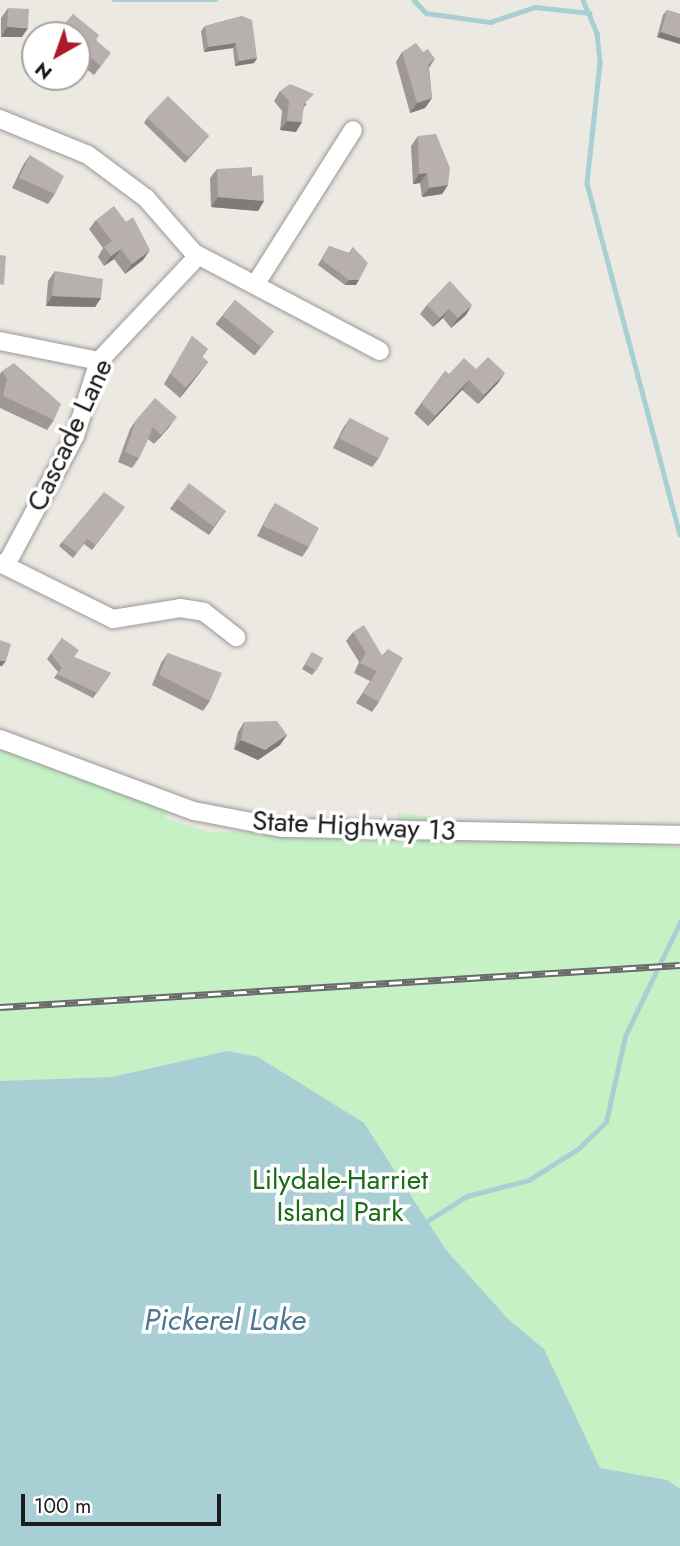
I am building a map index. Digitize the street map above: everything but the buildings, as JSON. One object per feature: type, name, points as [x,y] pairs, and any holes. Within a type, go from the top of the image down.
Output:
[{"type":"street","points":[[0,119],[88,155],[146,198],[194,253],[380,351]]},
{"type":"street","points":[[255,285],[353,130]]},
{"type":"street","name":"Cascade Lane","points":[[4,563],[75,436],[99,361],[194,253]]},
{"type":"street","points":[[0,341],[99,361]]},
{"type":"street","points":[[4,563],[83,610],[113,620],[180,608],[204,612],[236,637]]},
{"type":"street","name":"State Highway 13","points":[[0,739],[194,811],[283,828],[680,835]]},
{"type":"green space","name":"Lilydale-Harriet Island Park","points":[[0,741],[173,798],[165,818],[209,832],[398,828],[398,813],[680,847],[680,1546],[0,1546]]},
{"type":"water","name":"Pickerel Lake","points":[[227,1051],[258,1057],[364,1123],[446,1250],[509,1320],[544,1349],[600,1468],[667,1480],[680,1489],[680,1546],[0,1546],[0,1081],[112,1077]]},
{"type":"waterway","points":[[114,0],[216,0]]},
{"type":"waterway","points":[[414,0],[426,13],[490,22],[535,7],[590,13]]},
{"type":"waterway","points":[[583,0],[597,33],[600,63],[587,183],[680,534]]},
{"type":"waterway","points":[[429,1220],[467,1196],[529,1180],[578,1149],[606,1122],[625,1036],[680,922]]},
{"type":"railway","points":[[0,1007],[680,965]]}]
